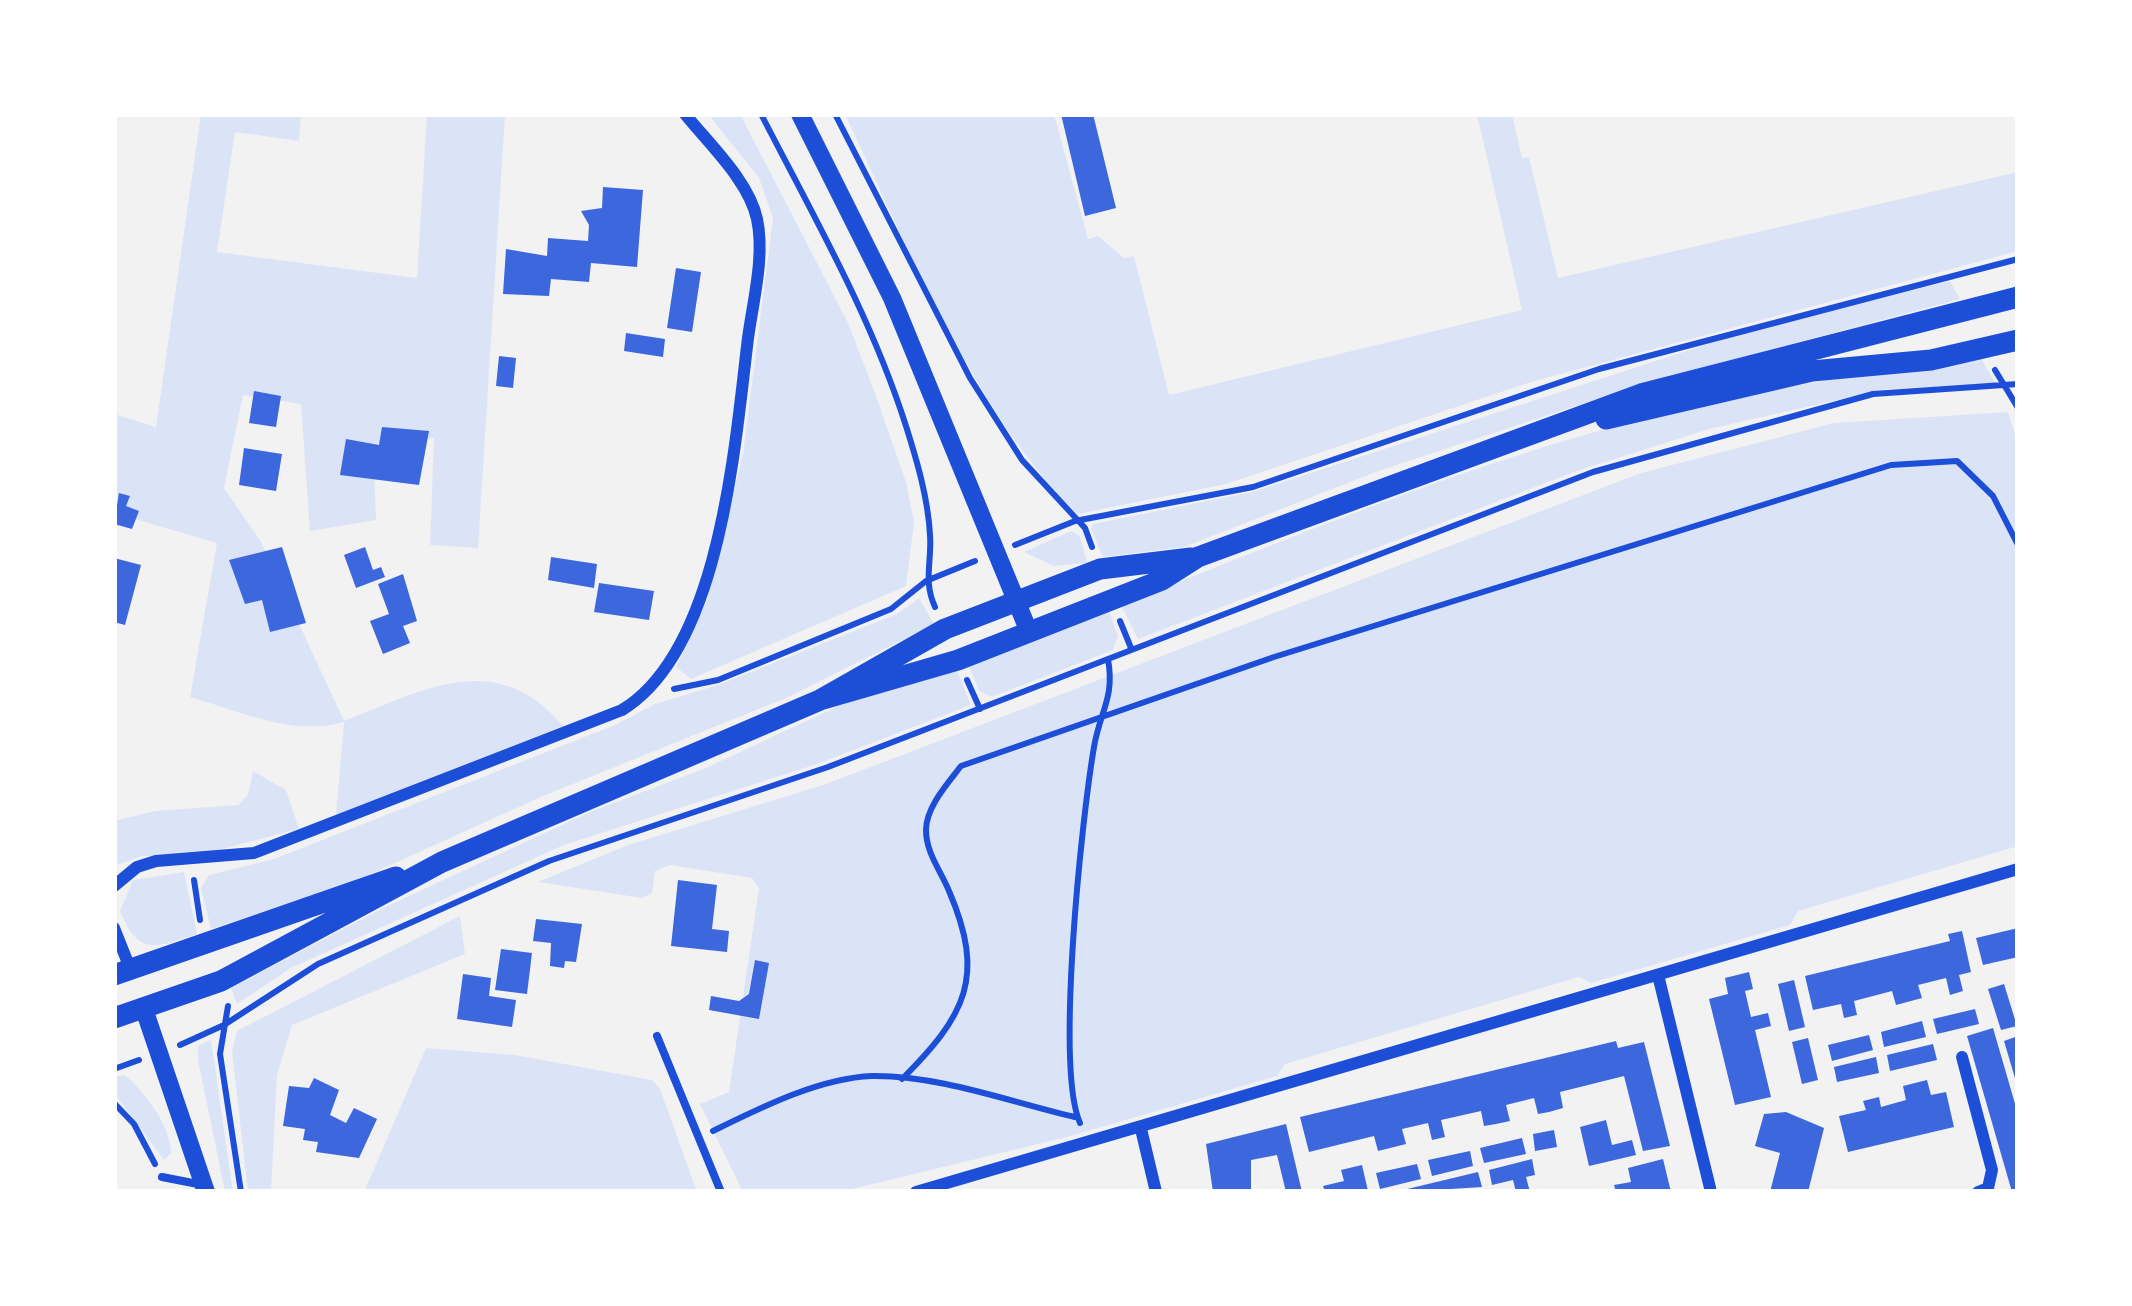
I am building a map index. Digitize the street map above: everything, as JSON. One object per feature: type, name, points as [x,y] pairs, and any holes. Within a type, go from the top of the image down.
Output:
[{"type":"main road","points":[[820,700],[958,660],[1162,580],[1198,557],[1641,394],[2018,297]]},
{"type":"main road","points":[[1540,434],[1812,371],[1931,360],[2018,340]]},
{"type":"main road","points":[[145,1009],[122,971],[442,862],[820,700],[945,629],[1016,600],[1125,562],[1198,557]]},
{"type":"main road","points":[[114,1018],[221,981],[442,862]]},
{"type":"street","points":[[114,886],[137,867],[254,853],[622,710],[647,695],[689,624],[709,563],[732,468],[759,254],[757,214],[685,114]]},
{"type":"street","points":[[800,114],[892,298],[1029,632]]},
{"type":"street","points":[[916,1192],[2018,869]]},
{"type":"street","points":[[114,928],[122,971]]},
{"type":"street","points":[[1658,975],[1711,1192]]},
{"type":"street","points":[[145,1009],[205,1189]]},
{"type":"street","points":[[1962,1057],[1992,1170],[1988,1187],[1978,1192]]},
{"type":"street","points":[[1141,1129],[1156,1192]]},
{"type":"lane","points":[[657,1036],[721,1192]]},
{"type":"lane","points":[[162,1177],[205,1189]]},
{"type":"path","points":[[761,114],[867,318],[907,427],[927,502],[931,542],[926,581],[945,629]]},
{"type":"path","points":[[835,114],[970,377],[1022,460],[1075,521]]},
{"type":"path","points":[[647,695],[718,680],[891,609],[926,581],[1075,521],[1253,487],[1599,369],[2018,259]]},
{"type":"path","points":[[114,1069],[224,1025],[318,964],[549,861],[980,709],[1593,472],[1873,394],[2018,384]]},
{"type":"path","points":[[2005,388],[2018,408]]},
{"type":"path","points":[[902,1079],[951,1024],[970,968],[968,934],[926,826],[941,791],[961,766],[1103,715],[1891,465],[1957,461],[1993,496],[2018,545]]},
{"type":"path","points":[[1089,1144],[1078,1117],[1069,1044],[1094,742],[1113,687],[1108,658]]},
{"type":"path","points":[[958,660],[980,709]]},
{"type":"path","points":[[193,860],[197,910],[207,940]]},
{"type":"path","points":[[221,981],[229,1002],[220,1054],[242,1192]]},
{"type":"path","points":[[698,1137],[758,1109],[868,1076],[1078,1117]]},
{"type":"path","points":[[114,1103],[134,1124],[162,1177]]},
{"type":"shaded area","points":[[201,114],[301,114],[299,141],[235,132],[217,252],[417,278],[427,114],[505,114],[478,548],[430,545],[434,438],[373,445],[376,520],[310,531],[301,404],[243,395],[224,488],[261,542],[344,721],[430,688],[485,681],[511,687],[538,702],[563,726],[336,815],[344,722],[286,724],[190,697],[217,543],[114,513],[114,414],[156,427]]},
{"type":"shaded area","points":[[708,114],[740,114],[848,323],[906,482],[914,522],[906,586],[691,679],[676,667],[707,601],[743,454],[773,218],[759,178]]},
{"type":"shaded area","points":[[845,114],[1054,114],[1088,239],[1098,236],[1124,258],[1134,256],[1169,395],[1522,310],[1477,114],[1512,114],[1522,158],[1529,157],[1558,278],[2018,172],[2018,251],[1531,382],[1226,484],[1078,514],[1041,474],[975,379],[918,271]]},
{"type":"shaded area","points":[[1950,281],[1960,299],[1649,382],[1381,470],[1184,547],[1103,557],[1091,529],[1093,524],[1252,492],[1745,332]]},
{"type":"shaded area","points":[[1980,357],[1996,384],[1886,389],[1709,429],[1577,471],[1138,639],[1121,605],[1398,497],[1567,440],[1772,390]]},
{"type":"shaded area","points":[[2008,412],[2018,445],[2018,846],[1798,911],[1790,925],[1591,983],[1579,977],[1285,1064],[1277,1076],[1067,1137],[840,1192],[743,1192],[700,1104],[729,1092],[759,888],[752,878],[670,865],[655,871],[652,893],[642,898],[538,882],[628,845],[826,784],[1641,473],[1834,423]]},
{"type":"shaded area","points":[[1071,531],[1080,536],[1087,563],[1054,566],[1024,552]]},
{"type":"shaded area","points":[[919,598],[934,624],[786,698],[543,796],[353,882],[211,929],[201,888],[209,875],[274,859],[615,725],[655,704],[718,685],[897,614]]},
{"type":"shaded area","points":[[1108,608],[1118,636],[1113,650],[992,697],[979,691],[968,664]]},
{"type":"shaded area","points":[[956,668],[971,705],[817,764],[564,845],[291,968],[237,1004],[231,988],[381,909],[590,812],[706,768],[851,700]]},
{"type":"shaded area","points":[[253,771],[286,790],[299,829],[195,856],[142,856],[114,866],[114,821],[155,811],[238,805],[248,795]]},
{"type":"shaded area","points":[[184,872],[197,934],[160,945],[142,942],[120,911],[133,880]]},
{"type":"shaded area","points":[[460,916],[465,954],[292,1025],[277,1075],[271,1192],[248,1192],[232,1051],[237,1031]]},
{"type":"shaded area","points":[[211,1040],[233,1192],[225,1192],[198,1060],[198,1046]]},
{"type":"shaded area","points":[[426,1048],[515,1055],[652,1080],[660,1089],[697,1192],[364,1192]]},
{"type":"shaded area","points":[[125,1075],[162,1121],[171,1153],[164,1160],[114,1093],[114,1077]]},
{"type":"building","points":[[1061,114],[1093,114],[1116,208],[1085,216]]},
{"type":"building","points":[[603,187],[643,190],[637,267],[591,263],[589,282],[551,279],[549,296],[503,294],[506,249],[547,256],[548,238],[588,241],[589,225],[581,211],[602,208]]},
{"type":"building","points":[[676,268],[701,272],[692,332],[667,328]]},
{"type":"building","points":[[626,333],[665,339],[663,357],[624,351]]},
{"type":"building","points":[[499,356],[516,358],[513,388],[496,386]]},
{"type":"building","points":[[254,391],[281,396],[276,427],[249,423]]},
{"type":"building","points":[[382,427],[429,431],[419,485],[340,475],[346,439],[379,445]]},
{"type":"building","points":[[244,448],[282,454],[276,491],[239,485]]},
{"type":"building","points":[[119,493],[130,496],[126,506],[139,511],[132,529],[114,524]]},
{"type":"building","points":[[282,547],[306,623],[270,632],[262,600],[245,604],[229,560]]},
{"type":"building","points":[[365,547],[373,570],[381,567],[385,577],[356,588],[344,555]]},
{"type":"building","points":[[551,557],[597,564],[594,588],[548,580]]},
{"type":"building","points":[[114,558],[141,565],[125,625],[114,622]]},
{"type":"building","points":[[403,574],[417,621],[403,626],[410,643],[383,654],[370,621],[389,614],[378,584]]},
{"type":"building","points":[[599,583],[654,591],[649,620],[594,612]]},
{"type":"building","points":[[678,880],[717,885],[712,929],[729,931],[727,952],[671,946]]},
{"type":"building","points":[[536,919],[582,924],[576,962],[565,961],[564,968],[550,966],[551,943],[533,941]]},
{"type":"building","points":[[2018,928],[2018,957],[1983,965],[1976,938]]},
{"type":"building","points":[[1962,931],[1971,972],[1959,975],[1963,991],[1950,995],[1946,978],[1918,985],[1922,998],[1896,1005],[1892,991],[1854,1001],[1857,1015],[1844,1018],[1841,1004],[1813,1010],[1805,976],[1950,941],[1948,934]]},
{"type":"building","points":[[501,949],[532,953],[527,994],[495,990]]},
{"type":"building","points":[[755,960],[769,963],[759,1019],[709,1010],[711,996],[739,1001],[749,994]]},
{"type":"building","points":[[1749,972],[1753,989],[1745,991],[1751,1017],[1768,1013],[1771,1026],[1755,1030],[1771,1097],[1735,1105],[1709,999],[1728,994],[1725,978]]},
{"type":"building","points":[[463,974],[491,978],[489,996],[516,1000],[512,1027],[457,1019]]},
{"type":"building","points":[[1794,980],[1805,1027],[1789,1031],[1778,984]]},
{"type":"building","points":[[2004,984],[2017,1026],[2001,1030],[1988,989]]},
{"type":"building","points":[[1975,1009],[1979,1024],[1937,1034],[1933,1019]]},
{"type":"building","points":[[1922,1021],[1926,1037],[1884,1047],[1881,1032]]},
{"type":"building","points":[[1993,1028],[2018,1114],[2018,1192],[2012,1192],[1967,1036]]},
{"type":"building","points":[[1869,1035],[1873,1050],[1832,1061],[1828,1045]]},
{"type":"building","points":[[2018,1036],[2018,1085],[2017,1085],[2004,1041]]},
{"type":"building","points":[[1808,1038],[1818,1080],[1802,1084],[1792,1042]]},
{"type":"building","points":[[1616,1041],[1618,1048],[1644,1042],[1670,1146],[1643,1151],[1624,1076],[1560,1092],[1563,1108],[1549,1112],[1538,1114],[1534,1098],[1506,1105],[1510,1121],[1484,1126],[1481,1111],[1441,1120],[1445,1137],[1432,1140],[1428,1123],[1402,1129],[1406,1144],[1378,1151],[1374,1136],[1309,1152],[1300,1117]]},
{"type":"building","points":[[1933,1044],[1937,1060],[1890,1071],[1887,1055]]},
{"type":"building","points":[[1876,1057],[1879,1073],[1837,1082],[1834,1067]]},
{"type":"building","points":[[314,1078],[339,1090],[330,1115],[346,1123],[354,1108],[377,1119],[359,1158],[316,1152],[318,1142],[303,1140],[305,1129],[283,1126],[289,1086],[309,1088]]},
{"type":"building","points":[[1927,1080],[1931,1095],[1946,1092],[1954,1127],[1848,1152],[1839,1116],[1866,1110],[1863,1101],[1879,1097],[1881,1107],[1906,1100],[1903,1086]]},
{"type":"building","points":[[1786,1112],[1824,1128],[1808,1192],[1770,1192],[1780,1153],[1755,1146],[1764,1114]]},
{"type":"building","points":[[1606,1120],[1612,1145],[1632,1140],[1636,1155],[1589,1166],[1580,1127]]},
{"type":"building","points":[[1286,1124],[1302,1192],[1286,1192],[1277,1155],[1251,1160],[1251,1192],[1213,1192],[1206,1144]]},
{"type":"building","points":[[1554,1130],[1557,1147],[1535,1151],[1533,1134]]},
{"type":"building","points":[[1522,1138],[1526,1154],[1484,1163],[1480,1148]]},
{"type":"building","points":[[1470,1151],[1473,1166],[1432,1176],[1428,1160]]},
{"type":"building","points":[[1532,1159],[1535,1175],[1526,1177],[1530,1192],[1516,1192],[1513,1180],[1492,1185],[1489,1170]]},
{"type":"building","points":[[1663,1159],[1671,1192],[1616,1192],[1614,1185],[1631,1182],[1628,1168]]},
{"type":"building","points":[[1417,1164],[1421,1179],[1380,1189],[1376,1173]]},
{"type":"building","points":[[1362,1165],[1368,1191],[1325,1192],[1323,1186],[1344,1181],[1341,1170]]},
{"type":"building","points":[[1478,1172],[1482,1187],[1403,1190]]}]
